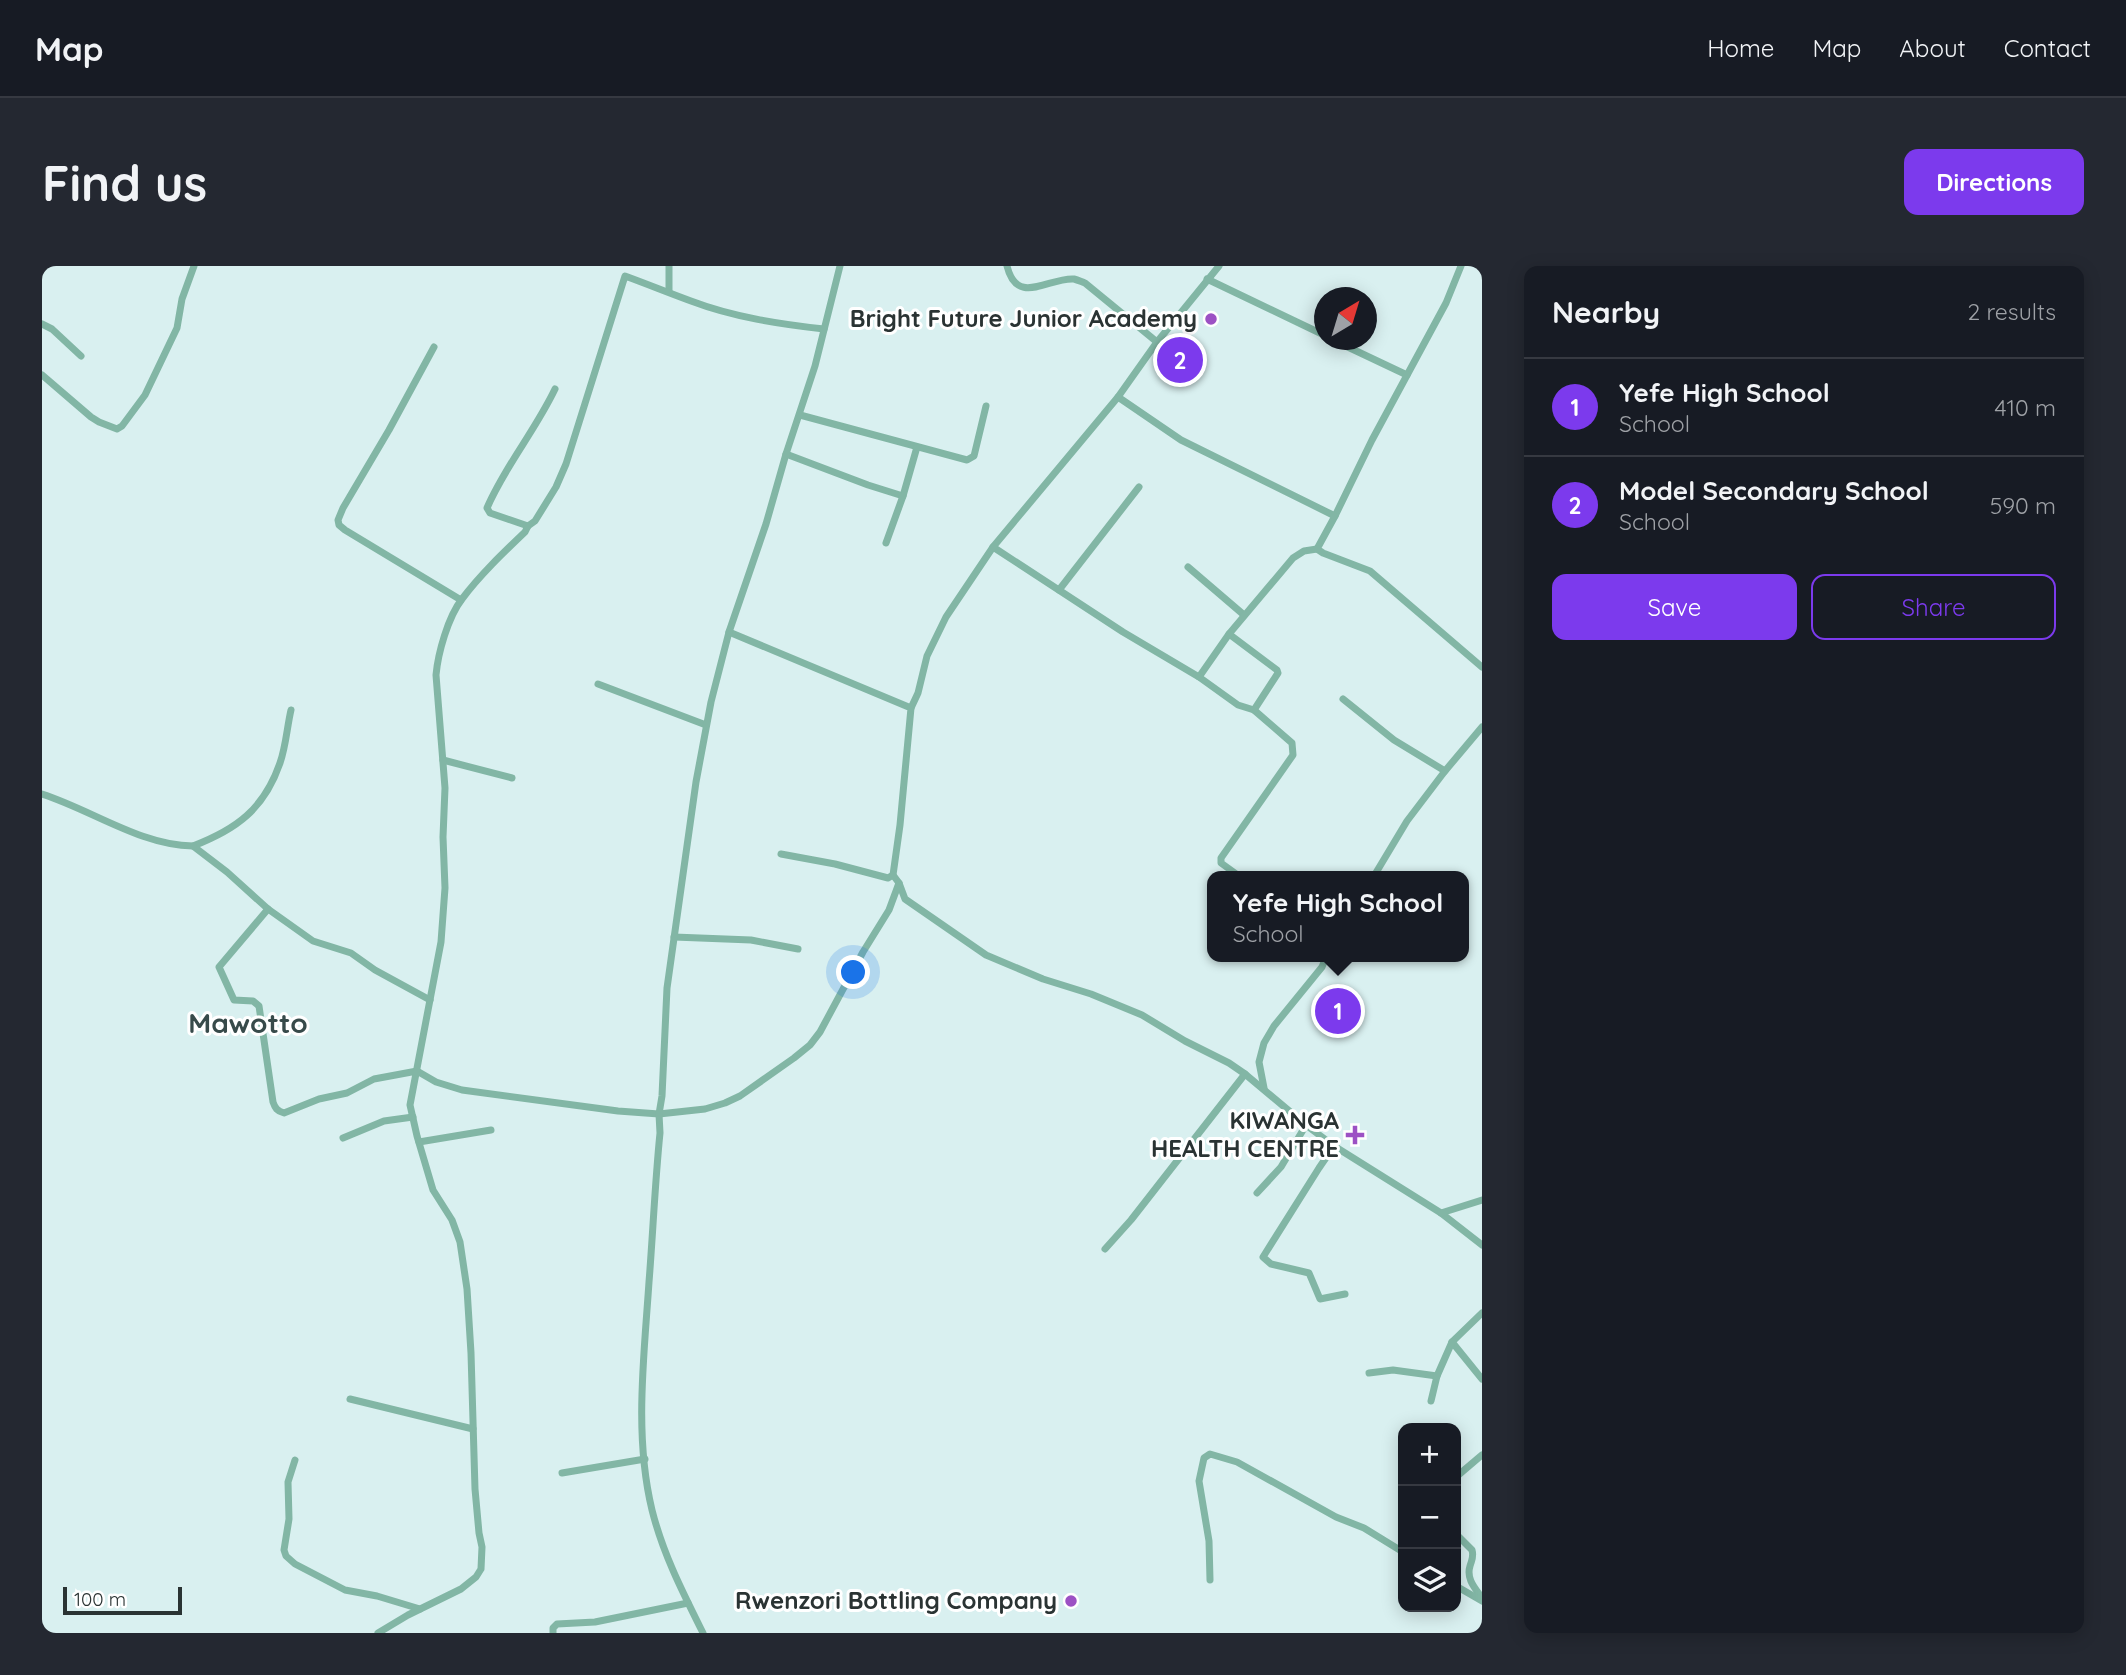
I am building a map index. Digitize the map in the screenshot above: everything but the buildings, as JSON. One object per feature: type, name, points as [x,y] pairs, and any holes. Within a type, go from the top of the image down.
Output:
[{"type":"street","points":[[42,375],[99,422],[117,429],[122,426],[145,395],[177,328],[182,299],[194,266]]},
{"type":"street","points":[[669,266],[669,291]]},
{"type":"street","points":[[703,1633],[670,1566],[659,1535],[651,1507],[645,1459],[643,1361],[660,1133],[667,988],[706,725],[729,632],[815,366],[840,266]]},
{"type":"street","points":[[1007,266],[1016,285],[1027,288],[1074,279],[1086,283],[1157,342]]},
{"type":"street","points":[[1219,266],[1157,342],[1118,397],[993,547],[946,617],[927,656],[918,693],[911,708],[893,875],[905,898],[986,955],[1142,1015],[1229,1063],[1334,1146],[1441,1213],[1482,1245]]},
{"type":"street","points":[[1317,549],[1446,303],[1461,266]]},
{"type":"street","points":[[378,1633],[461,1589],[476,1577],[481,1569],[467,1289],[460,1242],[448,1213],[433,1191],[410,1105],[441,942],[445,888],[443,761],[436,684],[437,665],[447,631],[461,600],[535,521],[556,487],[566,464],[625,276],[691,301],[741,315],[786,325],[824,329]]},
{"type":"street","points":[[1207,279],[1314,330]]},
{"type":"street","points":[[42,324],[52,329],[81,356]]},
{"type":"street","points":[[434,347],[389,430],[349,495],[338,520],[345,530],[461,600]]},
{"type":"street","points":[[1354,350],[1407,375]]},
{"type":"street","points":[[528,526],[490,513],[487,508],[497,485],[542,417],[555,389]]},
{"type":"street","points":[[1118,397],[1181,440],[1335,516]]},
{"type":"street","points":[[800,415],[967,460],[971,459],[976,451],[986,406]]},
{"type":"street","points":[[886,543],[918,447]]},
{"type":"street","points":[[786,454],[903,496]]},
{"type":"street","points":[[1059,590],[1139,487]]},
{"type":"street","points":[[993,547],[1199,677],[1238,705],[1254,710],[1292,743],[1293,755],[1221,858],[1221,863],[1232,871]]},
{"type":"street","points":[[1199,677],[1228,634],[1293,558],[1304,551],[1317,549],[1370,571],[1482,667]]},
{"type":"street","points":[[1188,567],[1244,615]]},
{"type":"street","points":[[729,632],[911,708]]},
{"type":"street","points":[[1228,634],[1277,670],[1278,673],[1254,710]]},
{"type":"street","points":[[598,684],[706,725]]},
{"type":"street","points":[[1343,699],[1394,740],[1444,771]]},
{"type":"street","points":[[42,794],[172,846],[193,846],[219,836],[244,820],[267,790],[280,762],[291,710]]},
{"type":"street","points":[[1377,871],[1407,821],[1444,771],[1482,727]]},
{"type":"street","points":[[443,761],[512,778]]},
{"type":"street","points":[[193,846],[268,909],[313,941],[351,953],[375,970],[430,1000]]},
{"type":"street","points":[[781,854],[888,878],[893,875]]},
{"type":"street","points":[[268,909],[219,967],[234,1000],[256,1002],[261,1010],[275,1108],[284,1113],[319,1099],[347,1093],[374,1079],[416,1071],[436,1082],[462,1090],[659,1114],[705,1109],[725,1103],[810,1045],[829,1018],[863,952],[889,910],[899,883]]},
{"type":"street","points":[[674,937],[751,940],[798,949]]},
{"type":"street","points":[[1265,1089],[1259,1062],[1264,1042],[1324,962]]},
{"type":"street","points":[[1105,1249],[1131,1220],[1245,1074]]},
{"type":"street","points":[[342,1138],[384,1121],[413,1116]]},
{"type":"street","points":[[1257,1193],[1287,1158],[1306,1125]]},
{"type":"street","points":[[419,1142],[491,1130]]},
{"type":"street","points":[[1334,1146],[1263,1257],[1271,1264],[1309,1273],[1320,1299],[1346,1294]]},
{"type":"street","points":[[1441,1213],[1482,1200]]},
{"type":"street","points":[[1431,1401],[1437,1376],[1452,1342],[1482,1313]]},
{"type":"street","points":[[1452,1342],[1482,1378]]},
{"type":"street","points":[[1369,1373],[1393,1370],[1437,1376]]},
{"type":"street","points":[[350,1399],[472,1429]]},
{"type":"street","points":[[1210,1580],[1209,1541],[1199,1481],[1204,1458],[1210,1454],[1237,1462],[1336,1517],[1364,1528],[1398,1549]]},
{"type":"street","points":[[1461,1473],[1482,1455]]},
{"type":"street","points":[[562,1473],[645,1459]]},
{"type":"street","points":[[295,1460],[288,1482],[289,1519],[284,1550],[286,1556],[307,1571],[345,1590],[377,1596],[417,1610],[425,1607]]},
{"type":"street","points":[[1461,1539],[1472,1550],[1474,1558],[1469,1576],[1482,1599]]},
{"type":"street","points":[[1461,1588],[1482,1599]]},
{"type":"street","points":[[553,1633],[557,1623],[595,1622],[688,1603]]},
{"type":"place","name":"Bright Future Junior Academy","points":[[1211,319]]},
{"type":"place","name":"Model Secondary School","points":[[1180,360]]},
{"type":"place","name":"Yefe High School","points":[[1338,1011]]},
{"type":"place","name":"KIWANGA HEALTH CENTRE","points":[[1355,1135]]},
{"type":"place","name":"Rwenzori Bottling Company","points":[[1071,1601]]},
{"type":"district","name":"Mawotto","points":[[248,1023]]}]
